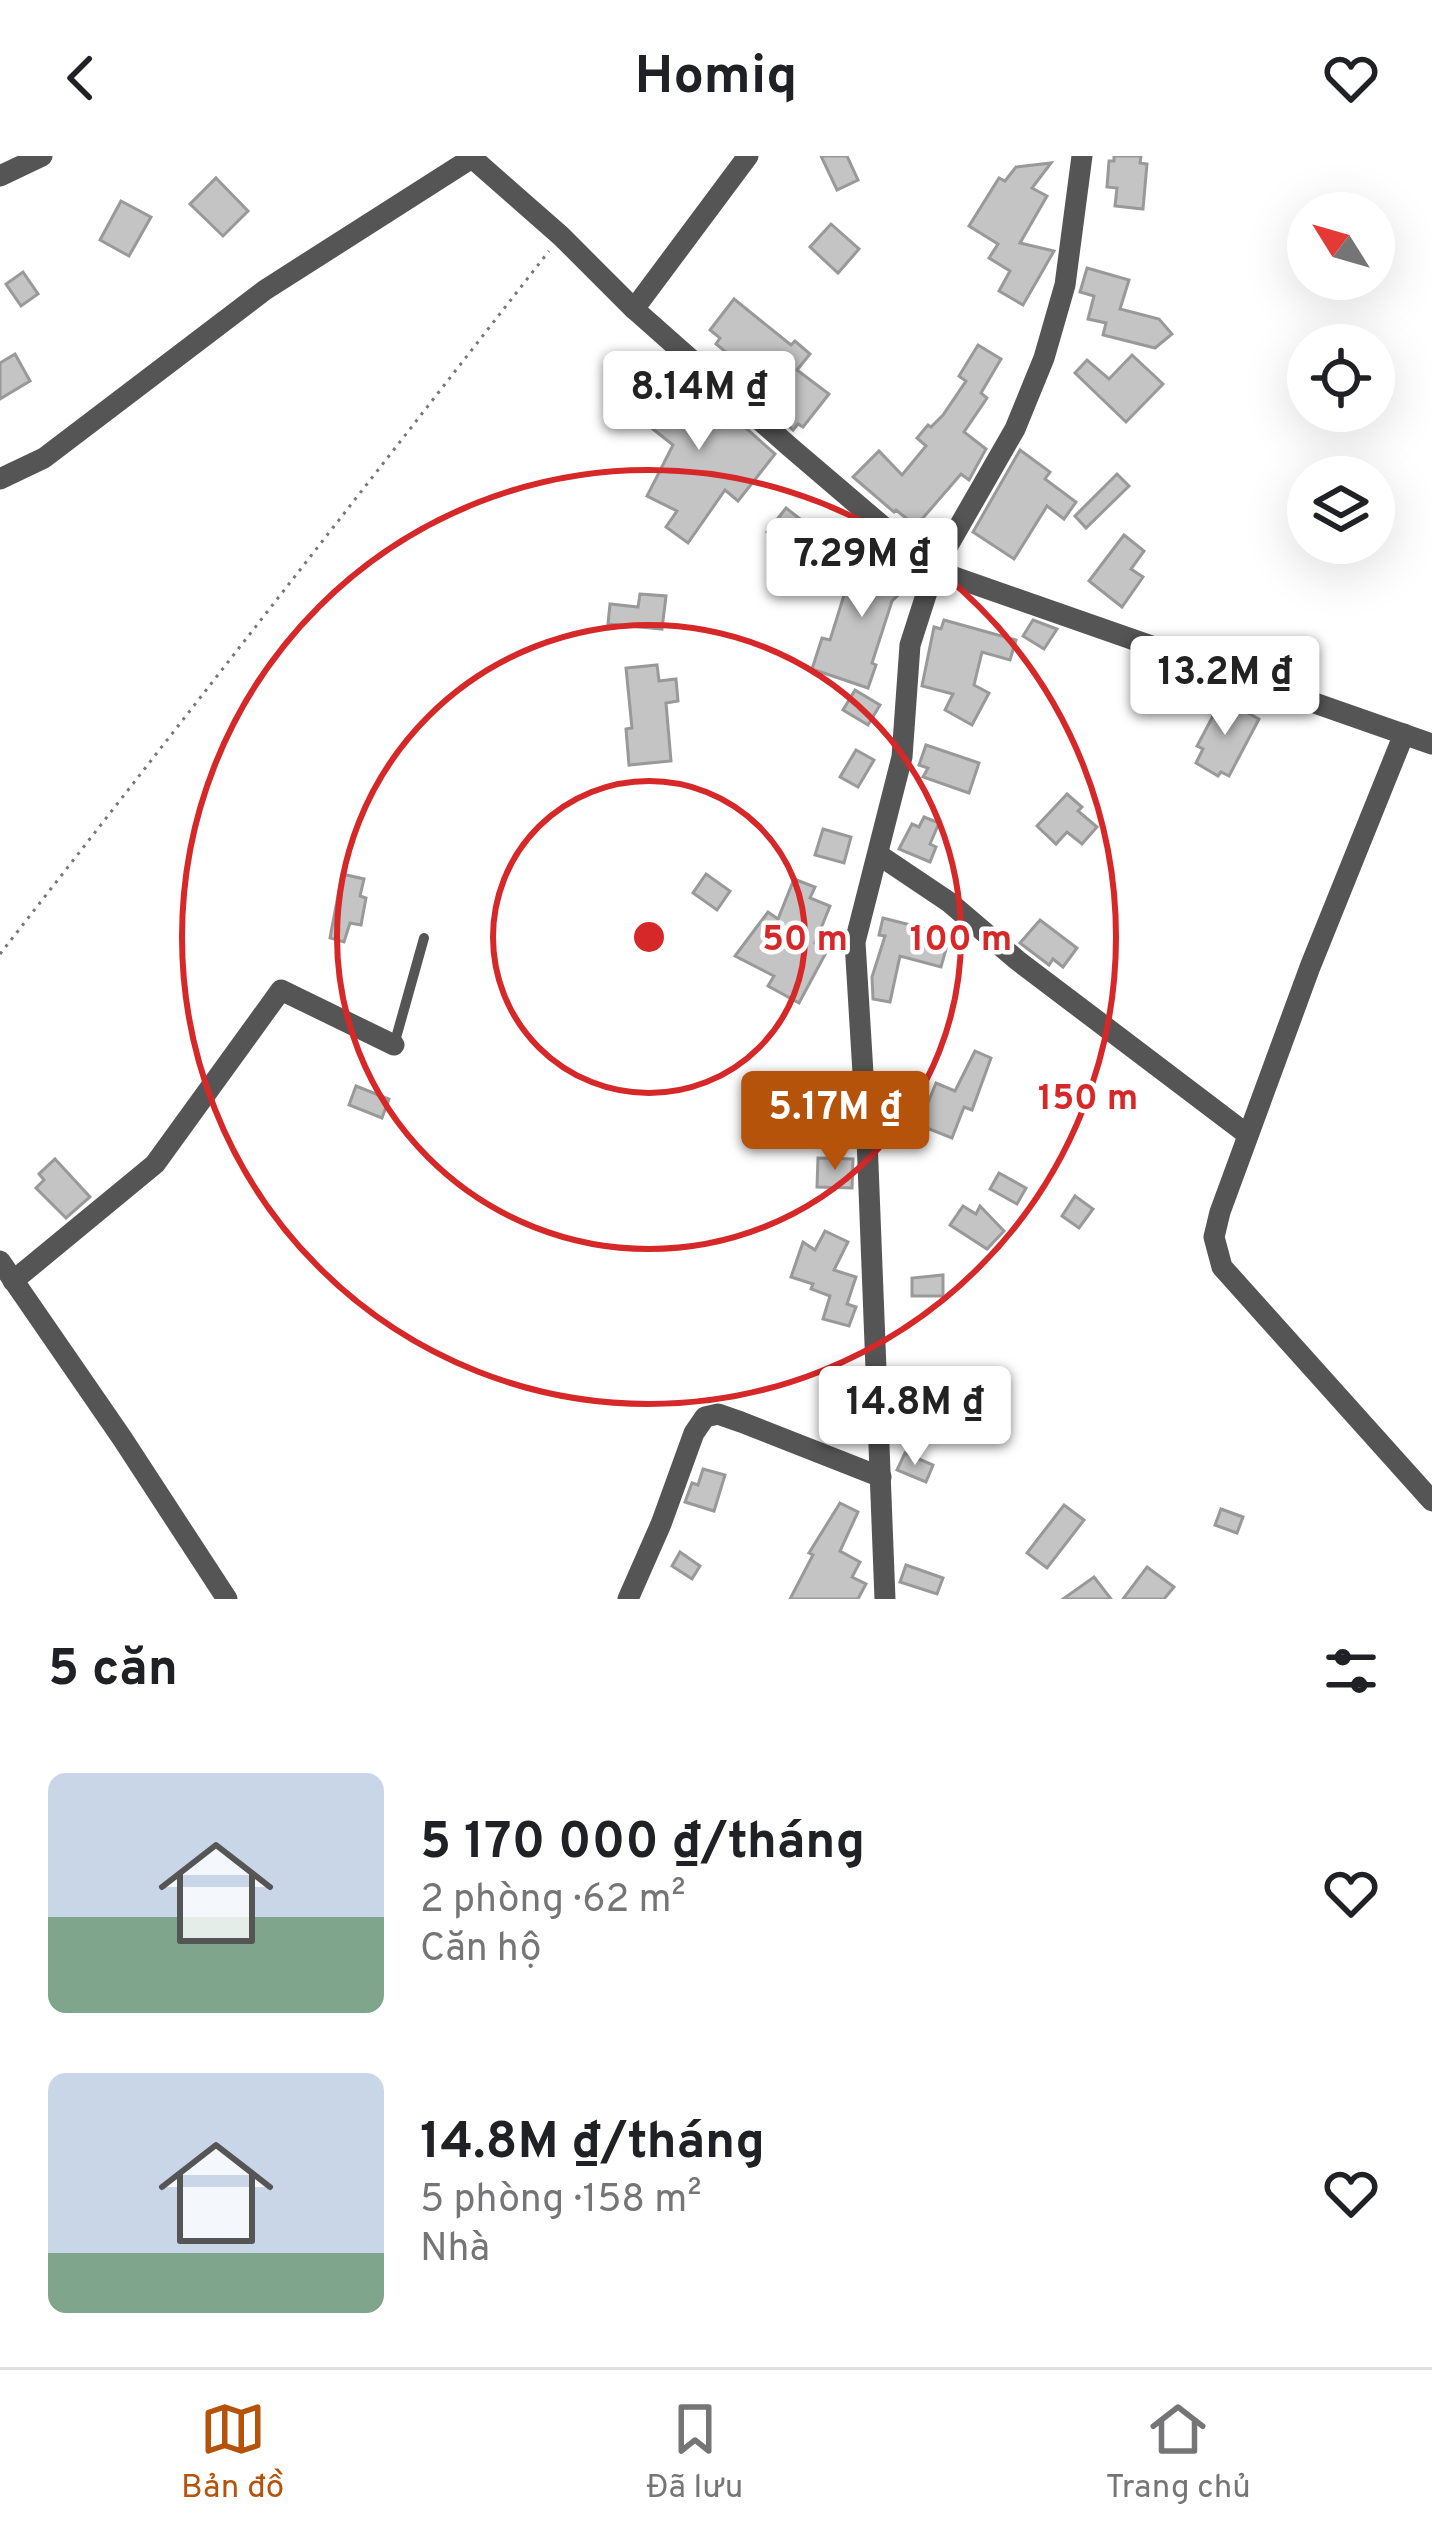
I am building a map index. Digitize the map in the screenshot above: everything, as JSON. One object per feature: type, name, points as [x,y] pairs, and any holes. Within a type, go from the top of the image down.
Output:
[{"type":"street","points":[[0,176],[42,156]]},
{"type":"street","points":[[634,309],[748,156]]},
{"type":"street","points":[[885,1599],[855,942],[902,757],[910,645],[934,570],[1015,429],[1044,358],[1065,285],[1082,156]]},
{"type":"street","points":[[0,479],[44,458],[265,290],[471,157],[561,236],[634,309],[934,570],[1432,744]]},
{"type":"street","points":[[1404,734],[1310,967],[1214,1237],[1222,1267],[1432,1502]]},
{"type":"street","points":[[878,855],[950,902],[1017,960],[1248,1136]]},
{"type":"street","points":[[227,1599],[7,1271],[155,1164],[281,990],[394,1045]]},
{"type":"street","points":[[628,1599],[694,1432],[705,1417],[718,1414],[881,1477]]},
{"type":"lane","points":[[394,1045],[424,938]]},
{"type":"path","points":[[0,954],[561,236]]},
{"type":"building","points":[[821,156],[847,156],[858,180],[837,190]]},
{"type":"building","points":[[1114,156],[1141,156],[1140,163],[1147,164],[1143,209],[1115,206],[1117,188],[1107,187],[1109,161]]},
{"type":"building","points":[[1051,163],[1032,188],[1047,196],[1020,243],[1054,251],[1023,305],[999,291],[1010,271],[989,258],[998,244],[969,226],[999,178],[1005,181],[1016,167]]},
{"type":"building","points":[[216,178],[248,211],[223,236],[190,204]]},
{"type":"building","points":[[121,201],[151,217],[129,256],[100,240]]},
{"type":"building","points":[[831,224],[859,249],[838,273],[810,247]]},
{"type":"building","points":[[1087,268],[1129,280],[1120,309],[1159,319],[1172,334],[1155,348],[1103,335],[1106,323],[1088,319],[1094,296],[1080,292]]},
{"type":"building","points":[[23,272],[38,294],[21,306],[6,284]]},
{"type":"building","points":[[734,299],[791,345],[795,341],[810,354],[797,370],[829,394],[803,427],[798,424],[793,430],[766,405],[772,397],[751,378],[754,375],[716,344],[720,338],[710,330]]},
{"type":"building","points":[[978,345],[1001,359],[981,393],[987,398],[964,432],[986,449],[969,480],[961,474],[916,526],[853,477],[879,451],[902,475],[926,446],[917,438],[943,415],[966,381],[959,376]]},
{"type":"building","points":[[15,354],[30,381],[0,399],[0,363]]},
{"type":"building","points":[[1132,355],[1163,384],[1126,422],[1075,373],[1087,360],[1109,379]]},
{"type":"building","points":[[670,369],[775,454],[738,501],[725,490],[688,543],[666,527],[677,511],[647,496],[673,445],[634,414]]},
{"type":"building","points":[[1020,450],[1050,472],[1045,479],[1076,502],[1064,519],[1047,506],[1014,559],[973,532]]},
{"type":"building","points":[[1117,474],[1129,486],[1086,528],[1075,516]]},
{"type":"building","points":[[786,508],[808,525],[789,549],[767,532]]},
{"type":"building","points":[[1124,535],[1144,551],[1131,569],[1143,577],[1122,607],[1089,581]]},
{"type":"building","points":[[884,547],[915,579],[892,601],[868,688],[812,669],[822,638],[830,640],[845,592],[840,588]]},
{"type":"building","points":[[640,594],[666,596],[662,629],[608,624],[610,604],[638,607]]},
{"type":"building","points":[[944,620],[1016,640],[1010,660],[982,652],[974,685],[989,693],[972,725],[945,710],[953,694],[922,686],[934,627],[941,629]]},
{"type":"building","points":[[1033,620],[1057,629],[1044,649],[1023,636]]},
{"type":"building","points":[[657,665],[659,681],[676,679],[678,701],[666,703],[671,761],[629,765],[626,729],[632,728],[626,668]]},
{"type":"building","points":[[855,690],[880,705],[868,725],[843,710]]},
{"type":"building","points":[[1222,699],[1259,719],[1229,776],[1221,772],[1218,776],[1196,763],[1203,749],[1197,746]]},
{"type":"building","points":[[926,745],[979,763],[969,793],[923,777],[928,768],[919,765]]},
{"type":"building","points":[[856,750],[874,760],[858,787],[840,777]]},
{"type":"building","points":[[1067,794],[1097,827],[1082,844],[1067,832],[1056,844],[1037,826]]},
{"type":"building","points":[[924,817],[939,823],[930,844],[936,847],[930,862],[899,849],[912,824],[919,827]]},
{"type":"building","points":[[823,829],[851,837],[844,863],[815,855]]},
{"type":"building","points":[[342,874],[364,879],[360,896],[366,898],[361,925],[350,923],[344,942],[330,938]]},
{"type":"building","points":[[706,874],[730,891],[717,910],[693,893]]},
{"type":"building","points":[[794,879],[815,887],[810,898],[830,906],[815,943],[828,949],[799,1003],[768,986],[774,976],[735,956],[768,912],[778,919]]},
{"type":"building","points":[[883,918],[950,935],[941,967],[900,956],[890,1002],[873,999],[872,977],[885,936],[879,935]]},
{"type":"building","points":[[1040,920],[1077,948],[1063,967],[1053,959],[1049,965],[1020,943]]},
{"type":"building","points":[[975,1051],[991,1058],[972,1110],[964,1107],[952,1138],[919,1125],[936,1083],[955,1091]]},
{"type":"building","points":[[356,1086],[389,1099],[382,1118],[349,1105]]},
{"type":"building","points":[[818,1158],[853,1159],[852,1188],[817,1187]]},
{"type":"building","points":[[55,1159],[90,1197],[66,1218],[36,1188],[44,1180],[39,1174]]},
{"type":"building","points":[[999,1173],[1026,1188],[1017,1204],[990,1189]]},
{"type":"building","points":[[1075,1196],[1093,1209],[1079,1228],[1062,1216]]},
{"type":"building","points":[[963,1206],[976,1214],[980,1206],[1004,1231],[987,1249],[950,1225]]},
{"type":"building","points":[[825,1231],[848,1242],[834,1270],[856,1277],[847,1304],[856,1307],[849,1326],[823,1319],[830,1296],[791,1277],[803,1242],[815,1250]]},
{"type":"building","points":[[943,1275],[943,1296],[912,1296],[912,1278]]},
{"type":"building","points":[[904,1403],[938,1411],[933,1431],[899,1423]]},
{"type":"building","points":[[905,1453],[933,1465],[926,1482],[897,1470]]},
{"type":"building","points":[[703,1469],[725,1475],[714,1511],[685,1502]]},
{"type":"building","points":[[840,1503],[858,1512],[840,1551],[860,1562],[852,1577],[866,1584],[858,1599],[790,1599],[813,1555],[809,1553]]},
{"type":"building","points":[[1064,1505],[1084,1520],[1047,1568],[1027,1553]]},
{"type":"building","points":[[1221,1509],[1243,1517],[1237,1533],[1215,1525]]},
{"type":"building","points":[[680,1552],[700,1566],[692,1579],[672,1566]]},
{"type":"building","points":[[906,1565],[943,1578],[937,1594],[900,1582]]},
{"type":"building","points":[[1147,1567],[1174,1587],[1164,1599],[1123,1599]]},
{"type":"building","points":[[1094,1577],[1111,1599],[1063,1599]]}]
